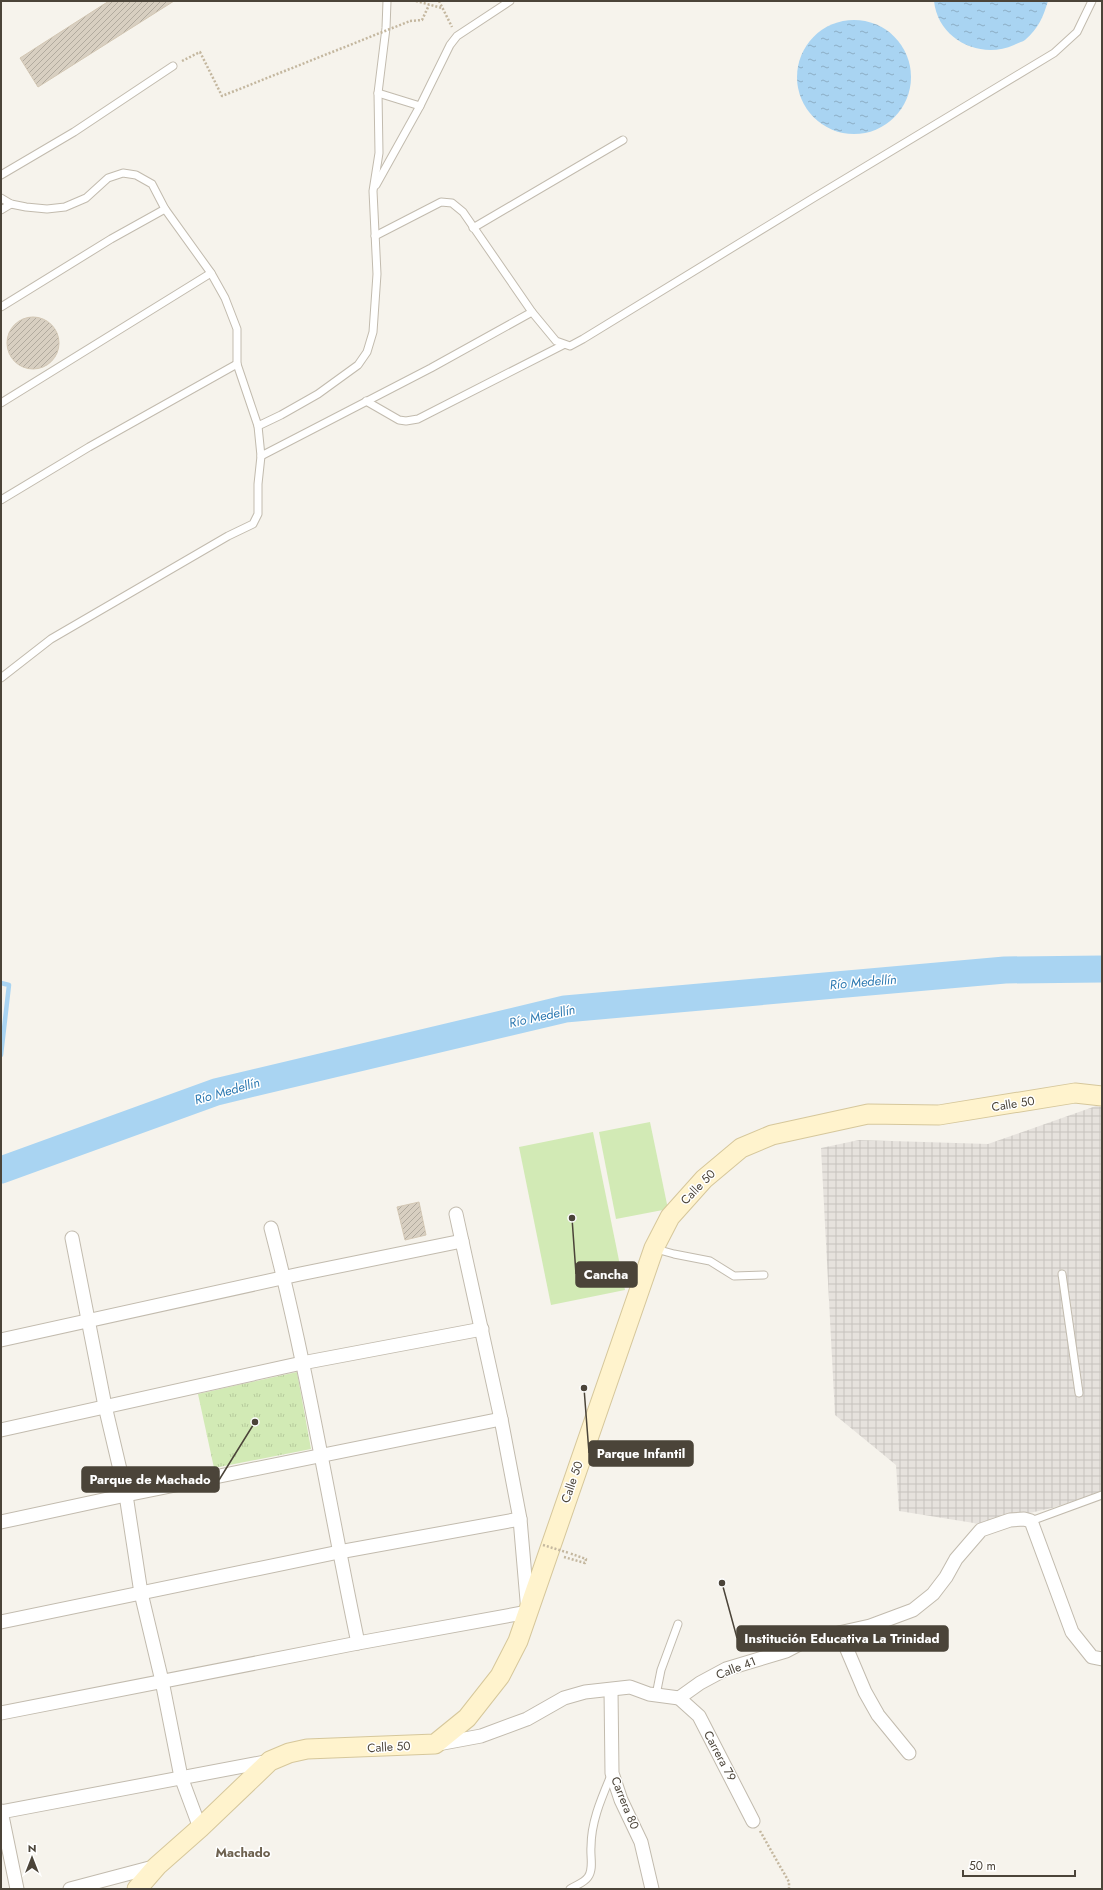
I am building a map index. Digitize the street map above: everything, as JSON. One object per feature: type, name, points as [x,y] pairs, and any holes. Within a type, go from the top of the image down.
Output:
[{"type":"main road","name":"Calle 50","points":[[137,1889],[157,1866],[200,1828],[270,1761],[289,1753],[307,1749],[435,1744],[467,1718],[500,1676],[518,1642],[654,1248],[670,1217],[704,1179],[741,1148],[772,1135],[868,1114],[939,1115],[1075,1093],[1102,1096]]},
{"type":"street","points":[[1,1713],[358,1643],[528,1612],[520,1519],[501,1419],[456,1214]]},
{"type":"street","points":[[271,1228],[284,1278],[322,1456],[339,1552],[358,1643]]},
{"type":"street","points":[[72,1238],[87,1321],[126,1495],[141,1593],[162,1681],[181,1777],[200,1828]]},
{"type":"street","points":[[1,1340],[462,1241]]},
{"type":"street","points":[[1,1430],[302,1363],[482,1329]]},
{"type":"street","points":[[1,1522],[126,1495],[501,1419]]},
{"type":"street","points":[[1,1622],[339,1552],[520,1519]]},
{"type":"street","name":"Calle 41","points":[[679,1698],[700,1683],[726,1669],[786,1651],[808,1640],[894,1618],[919,1606],[934,1594],[956,1559],[981,1530],[1010,1520],[1024,1519],[1031,1521]]},
{"type":"street","points":[[1031,1521],[1072,1632],[1092,1656],[1102,1659]]},
{"type":"street","points":[[840,1633],[865,1692],[875,1710],[909,1753]]},
{"type":"street","points":[[435,1744],[481,1736],[527,1719],[564,1698],[585,1692],[630,1687],[679,1698]]},
{"type":"street","name":"Carrera 80","points":[[611,1690],[612,1773],[621,1800],[641,1842],[652,1889]]},
{"type":"street","name":"Carrera 79","points":[[679,1698],[698,1716],[753,1821]]},
{"type":"street","points":[[17,1889],[1,1812],[270,1761]]},
{"type":"street","points":[[70,1889],[157,1866]]},
{"type":"lane","points":[[258,426],[282,415],[318,394],[358,365],[367,352],[374,325],[377,274],[373,191],[379,153],[378,93],[386,28],[387,1]]},
{"type":"lane","points":[[373,191],[420,106],[450,45],[457,36],[510,1]]},
{"type":"lane","points":[[375,236],[441,202],[452,202],[463,212],[532,312],[556,341],[563,345],[570,346],[1054,53],[1077,32],[1092,1]]},
{"type":"lane","points":[[1,175],[74,132],[172,66]]},
{"type":"lane","points":[[378,93],[420,106]]},
{"type":"lane","points":[[473,228],[623,140]]},
{"type":"lane","points":[[1,198],[11,204],[26,208],[64,208],[86,198],[108,178],[123,173],[136,175],[152,184],[165,209],[211,273],[225,298],[236,329],[237,364],[258,426],[262,456],[258,484],[258,514],[253,524],[228,536],[52,639],[1,678]]},
{"type":"lane","points":[[1,210],[11,204]]},
{"type":"lane","points":[[1,307],[111,239],[165,209]]},
{"type":"lane","points":[[1,403],[211,273]]},
{"type":"lane","points":[[262,456],[431,368],[532,312]]},
{"type":"lane","points":[[366,401],[399,420],[406,421],[418,419],[563,345]]},
{"type":"lane","points":[[1,500],[88,447],[237,364]]},
{"type":"lane","points":[[654,1248],[674,1254],[710,1261],[734,1276],[764,1276]]},
{"type":"lane","points":[[1062,1274],[1078,1393]]},
{"type":"lane","points":[[1031,1521],[1102,1495]]},
{"type":"lane","points":[[656,1694],[661,1670],[678,1624]]},
{"type":"lane","points":[[570,1889],[588,1878],[591,1870],[590,1845],[593,1827],[599,1804],[612,1773]]},
{"type":"path","points":[[416,1],[442,8]]},
{"type":"path","points":[[440,1],[442,8],[457,36]]},
{"type":"path","points":[[172,66],[200,52],[222,96],[410,21],[422,20],[430,5]]},
{"type":"path","points":[[543,1545],[586,1559],[583,1563]]},
{"type":"path","points":[[753,1821],[789,1882],[789,1889]]},
{"type":"shaded area","points":[[1096,1106],[1102,1107],[1102,1492],[1052,1508],[980,1524],[899,1511],[896,1465],[835,1415],[821,1148],[859,1140],[988,1144]]},
{"type":"green space","points":[[650,1122],[668,1209],[616,1219],[599,1132]]},
{"type":"green space","points":[[593,1132],[625,1290],[551,1305],[519,1147]]},
{"type":"green space","points":[[297,1372],[311,1449],[214,1468],[198,1394]]},
{"type":"water","points":[[934,1],[1048,1],[1040,22],[1025,40],[1001,49],[988,50],[975,48],[952,36],[937,15]]},
{"type":"water","points":[[854,20],[876,24],[894,37],[907,55],[911,77],[907,99],[894,117],[876,130],[854,134],[832,130],[814,117],[801,99],[797,77],[801,55],[814,37],[832,24]]},
{"type":"building","points":[[109,1],[174,1],[38,87],[20,58]]},
{"type":"building","points":[[33,317],[43,319],[51,325],[57,333],[59,343],[57,353],[51,361],[43,367],[33,369],[23,367],[15,361],[9,353],[7,343],[9,333],[15,325],[23,319]]},
{"type":"building","points":[[419,1202],[426,1235],[405,1240],[397,1207]]},
{"type":"waterway","name":"Río Medellín","points":[[1,1170],[216,1092],[565,1009],[1005,970],[1102,969]]},
{"type":"waterway","points":[[1,983],[9,985],[1,1055]]},
{"type":"place","name":"Cancha","points":[[572,1218]]},
{"type":"place","name":"Parque Infantil","points":[[584,1388]]},
{"type":"place","name":"Parque de Machado","points":[[255,1422]]},
{"type":"place","name":"Institución Educativa La Trinidad","points":[[722,1583]]},
{"type":"district","name":"Machado","points":[[243,1852]]}]
